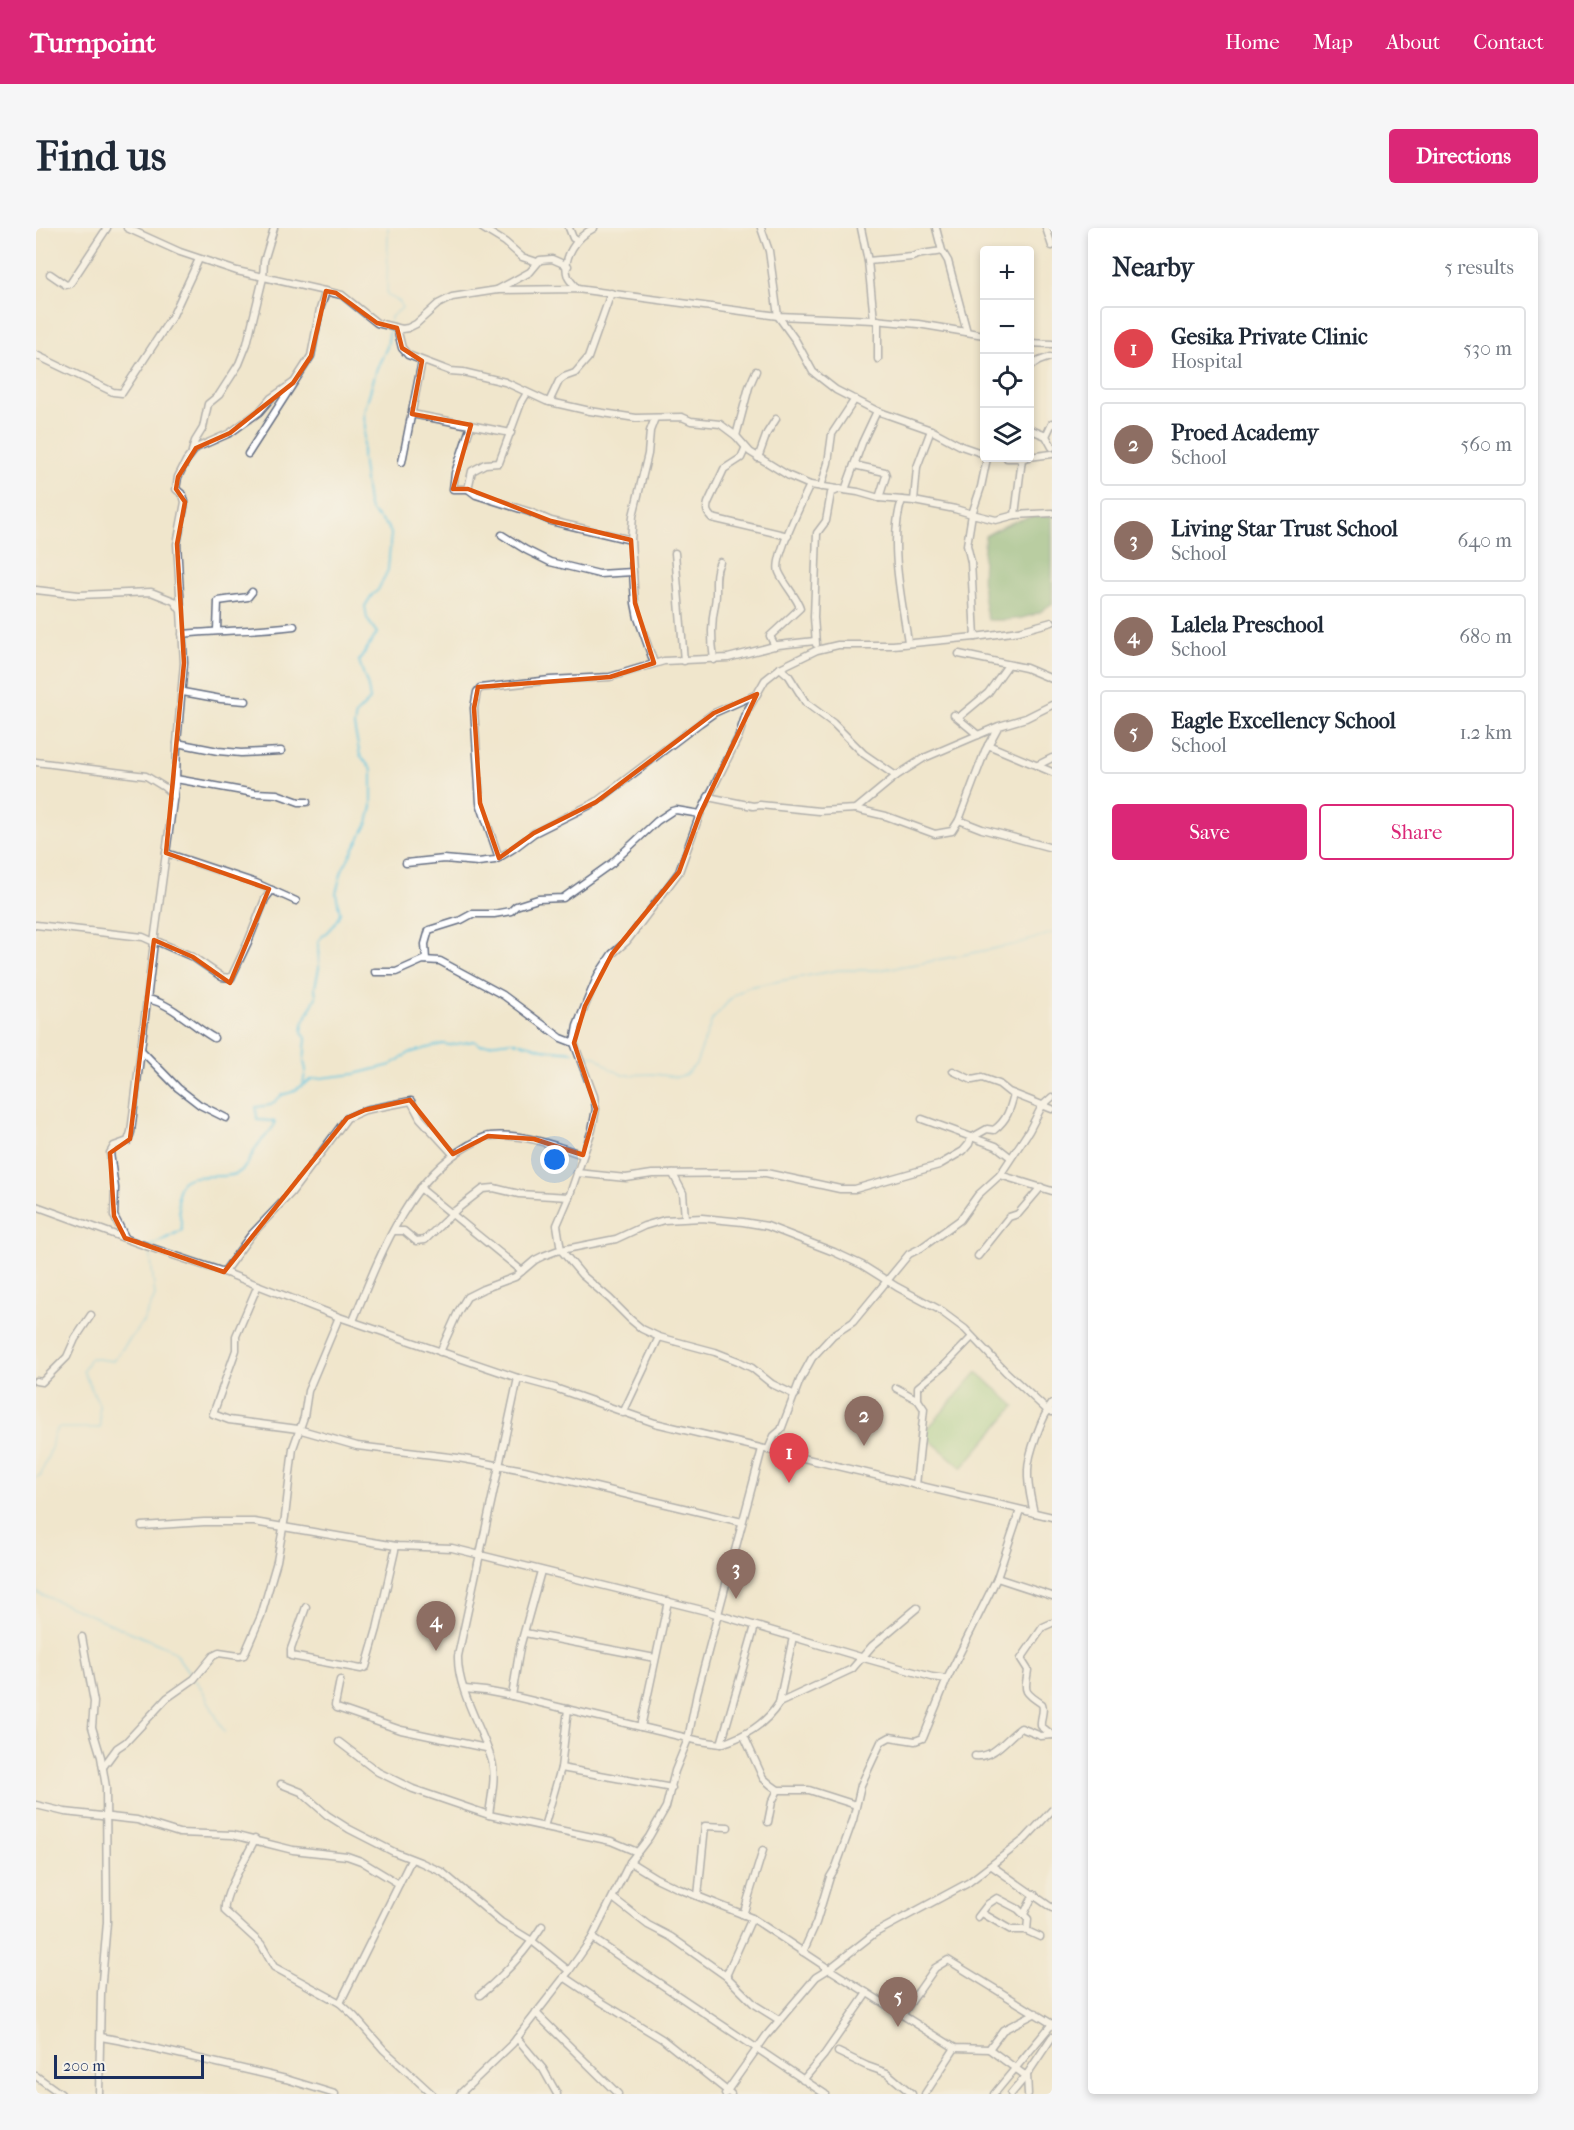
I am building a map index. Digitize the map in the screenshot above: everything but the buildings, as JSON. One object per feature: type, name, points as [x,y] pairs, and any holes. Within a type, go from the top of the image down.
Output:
[{"type":"street","points":[[50,274],[66,285],[70,284],[107,228]]},
{"type":"street","points":[[127,228],[199,259],[263,278],[342,295],[377,323],[391,327],[408,328],[425,317],[438,304],[452,297],[497,290],[577,289],[778,316],[876,320],[980,334]]},
{"type":"street","points":[[191,454],[195,441],[203,428],[208,404],[219,395],[239,364],[247,344],[263,278],[264,261],[274,228]]},
{"type":"street","points":[[482,228],[506,242],[522,257],[537,262]]},
{"type":"street","points":[[569,228],[573,238],[577,240]]},
{"type":"street","points":[[577,289],[568,277],[571,250],[577,240],[594,228]]},
{"type":"street","points":[[761,228],[769,251],[778,316],[796,341],[813,372],[831,387],[877,411],[931,430],[980,454]]},
{"type":"street","points":[[861,228],[876,320],[878,359]]},
{"type":"street","points":[[936,228],[942,251],[948,261],[967,332]]},
{"type":"street","points":[[1046,228],[1052,246]]},
{"type":"street","points":[[868,261],[942,251]]},
{"type":"street","points":[[36,355],[113,392],[122,393],[173,315],[199,259]]},
{"type":"street","points":[[497,290],[530,272],[537,262],[544,259],[552,259],[568,266]]},
{"type":"street","points":[[248,454],[312,356],[320,309],[326,291]]},
{"type":"street","points":[[549,402],[559,381],[564,376],[575,373],[588,358],[611,293]]},
{"type":"street","points":[[391,327],[408,355],[450,371],[505,382],[549,402],[636,418],[682,417],[691,421],[720,424],[736,436],[745,449],[758,458],[810,485],[842,489],[879,498],[914,501],[996,520],[1015,515],[1052,513]]},
{"type":"street","points":[[1034,343],[1052,344]]},
{"type":"street","points":[[1034,364],[1051,358],[1041,344]]},
{"type":"street","points":[[402,462],[422,361]]},
{"type":"street","points":[[736,436],[749,387],[756,372]]},
{"type":"street","points":[[125,1238],[114,1216],[115,1188],[110,1153],[114,1146],[122,1144],[130,1137],[176,779],[177,743],[183,692],[177,544],[185,502],[183,495],[176,489],[178,477],[196,448],[230,433],[259,412],[271,398],[293,383]]},
{"type":"street","points":[[468,489],[472,471],[485,465],[499,463],[521,403],[527,393]]},
{"type":"street","points":[[821,487],[828,463],[832,434],[855,399]]},
{"type":"street","points":[[817,650],[814,617],[817,533],[826,521],[831,494],[842,489],[877,411]]},
{"type":"street","points":[[412,414],[511,433]]},
{"type":"street","points":[[654,663],[638,618],[632,540],[633,516],[648,454],[650,431],[655,418]]},
{"type":"street","points":[[758,458],[767,433],[776,419]]},
{"type":"street","points":[[1046,436],[1052,423]]},
{"type":"street","points":[[471,425],[455,473],[453,489],[468,489],[476,495],[551,521],[632,540]]},
{"type":"street","points":[[914,501],[917,467],[931,430]]},
{"type":"street","points":[[1034,431],[1046,436],[1052,447]]},
{"type":"street","points":[[745,449],[741,458],[724,470],[708,503],[708,513],[712,518],[788,537]]},
{"type":"street","points":[[1034,457],[1052,454]]},
{"type":"street","points":[[975,638],[971,562],[967,545],[985,462]]},
{"type":"street","points":[[1015,515],[1026,462]]},
{"type":"street","points":[[854,465],[885,472],[886,476],[879,498]]},
{"type":"street","points":[[775,646],[770,636],[800,608],[799,601],[789,592],[777,569],[780,554],[810,485]]},
{"type":"street","points":[[902,500],[898,512],[896,557],[908,642]]},
{"type":"street","points":[[502,535],[550,562],[599,574],[633,572]]},
{"type":"street","points":[[675,553],[684,661]]},
{"type":"street","points":[[714,660],[710,631],[715,604],[716,575],[720,562]]},
{"type":"street","points":[[36,590],[79,595],[151,592],[174,601],[181,611]]},
{"type":"street","points":[[217,630],[216,604],[218,601],[248,597],[252,592]]},
{"type":"street","points":[[795,1395],[738,1361],[715,1352],[659,1337],[642,1329],[582,1275],[561,1250],[557,1225],[592,1130],[596,1102],[575,1046],[577,1026],[598,975],[679,872],[700,814],[738,738],[747,711],[765,680],[780,668],[817,650],[838,645],[893,645],[975,638],[1019,631],[1052,622]]},
{"type":"street","points":[[182,634],[217,630],[268,630],[294,626]]},
{"type":"street","points":[[499,858],[480,803],[474,708],[477,692],[485,687],[610,677],[654,663],[714,660],[775,646],[815,641]]},
{"type":"street","points":[[959,654],[1026,668],[1052,679]]},
{"type":"street","points":[[978,735],[956,716],[988,693],[1008,665]]},
{"type":"street","points":[[780,668],[789,676],[806,703],[833,723],[864,754],[896,776]]},
{"type":"street","points":[[183,692],[246,701]]},
{"type":"street","points":[[406,863],[444,859],[478,862],[499,858],[534,833],[596,802],[714,713],[757,694]]},
{"type":"street","points":[[856,809],[896,776],[924,758],[999,726],[1026,718],[1052,705]]},
{"type":"street","points":[[708,797],[753,806],[819,811],[856,809],[886,816],[935,834],[952,831],[959,820],[988,745],[999,726]]},
{"type":"street","points":[[177,743],[241,753],[281,751]]},
{"type":"street","points":[[988,745],[1052,772]]},
{"type":"street","points":[[1038,765],[1052,758]]},
{"type":"street","points":[[36,762],[146,776],[174,796]]},
{"type":"street","points":[[176,779],[254,793],[277,794],[299,802],[307,802]]},
{"type":"street","points":[[426,960],[425,944],[429,930],[472,914],[494,914],[511,911],[516,906],[538,899],[563,898],[612,863],[657,821],[672,811],[700,814]]},
{"type":"street","points":[[959,820],[1052,848]]},
{"type":"street","points":[[166,854],[256,883],[296,901]]},
{"type":"street","points":[[36,925],[143,937],[193,957],[222,977],[231,978],[265,899],[272,890]]},
{"type":"street","points":[[375,972],[396,972],[426,960],[440,961],[491,988],[575,1046]]},
{"type":"street","points":[[147,999],[166,1005],[199,1030],[214,1038]]},
{"type":"street","points":[[141,1050],[178,1088],[200,1105],[226,1118]]},
{"type":"street","points":[[952,1071],[972,1080],[982,1078],[999,1084],[1014,1094],[1052,1109]]},
{"type":"street","points":[[577,1173],[626,1178],[652,1174],[777,1174],[840,1189],[855,1189],[939,1165],[963,1151],[971,1138],[987,1129],[995,1129],[1003,1122],[1007,1117],[1014,1094]]},
{"type":"street","points":[[460,2094],[517,2038],[592,1938],[630,1862],[657,1825],[666,1807],[675,1771],[688,1738],[697,1693],[742,1522],[765,1450],[781,1430],[806,1367],[833,1335],[853,1322],[909,1254],[960,1220],[978,1195],[1000,1175],[1029,1131],[1042,1106],[1052,1097]]},
{"type":"street","points":[[224,1272],[251,1235],[291,1193],[347,1119],[365,1110],[411,1101],[420,1118],[453,1154]]},
{"type":"street","points":[[922,1119],[996,1146],[1011,1157]]},
{"type":"street","points":[[353,1321],[374,1269],[404,1210],[420,1188],[453,1154],[488,1136],[534,1138],[583,1155]]},
{"type":"street","points":[[673,1174],[683,1193],[685,1218]]},
{"type":"street","points":[[1000,1175],[1052,1191]]},
{"type":"street","points":[[394,1231],[404,1232],[416,1241],[426,1240],[451,1214],[488,1187],[519,1194],[569,1197]]},
{"type":"street","points":[[420,1188],[522,1271]]},
{"type":"street","points":[[978,1256],[1009,1217],[1018,1214],[1041,1188]]},
{"type":"street","points":[[36,1206],[224,1272],[339,1317],[518,1378],[555,1388],[623,1413],[682,1430],[1052,1517]]},
{"type":"street","points":[[440,1352],[467,1297],[515,1277],[535,1260],[561,1250],[616,1239],[651,1223],[685,1218],[743,1222],[767,1226],[808,1240],[862,1265],[887,1282],[938,1309],[972,1337],[1049,1411]]},
{"type":"street","points":[[258,1286],[236,1336],[236,1350],[213,1414],[229,1420],[298,1430],[357,1446],[458,1458],[524,1470],[742,1522]]},
{"type":"street","points":[[36,1381],[42,1382],[67,1357],[75,1339],[91,1315]]},
{"type":"street","points":[[103,1767],[117,1748],[126,1742],[167,1698],[194,1679],[213,1656],[219,1653],[239,1656],[244,1654],[261,1616],[270,1586],[284,1527],[289,1473],[310,1384],[339,1317]]},
{"type":"street","points":[[623,1413],[659,1337]]},
{"type":"street","points":[[918,1400],[918,1387],[946,1364],[972,1337]]},
{"type":"street","points":[[489,1815],[493,1775],[492,1760],[465,1689],[458,1656],[518,1378]]},
{"type":"street","points":[[896,1388],[918,1400],[923,1407],[916,1485]]},
{"type":"street","points":[[1034,1513],[1028,1468],[1041,1422],[1052,1404]]},
{"type":"street","points":[[803,1952],[846,1840],[861,1785],[881,1742],[890,1737],[915,1741],[923,1738],[947,1679],[997,1578],[1020,1510]]},
{"type":"street","points":[[142,1526],[254,1521],[396,1546],[453,1548],[668,1601],[864,1658],[947,1679]]},
{"type":"street","points":[[306,1607],[291,1648],[291,1656],[361,1669],[366,1667],[396,1546]]},
{"type":"street","points":[[512,1696],[520,1647],[541,1571]]},
{"type":"street","points":[[997,1578],[1052,1596]]},
{"type":"street","points":[[641,1727],[668,1601]]},
{"type":"street","points":[[465,1689],[512,1696],[721,1744],[744,1736],[766,1719],[779,1703],[852,1669],[864,1658],[872,1646],[917,1608]]},
{"type":"street","points":[[1052,1623],[1043,1627],[1021,1659],[1028,1670],[1025,1690],[1043,1706],[1041,1726],[1052,1735]]},
{"type":"street","points":[[721,1744],[756,1626]]},
{"type":"street","points":[[525,1633],[655,1658]]},
{"type":"street","points":[[82,1637],[94,1702],[92,1727],[106,1787],[107,1922],[101,1993],[99,2094]]},
{"type":"street","points":[[779,1703],[793,1637]]},
{"type":"street","points":[[340,1680],[335,1705],[337,1708],[401,1730],[486,1748]]},
{"type":"street","points":[[544,1827],[561,1768],[568,1709]]},
{"type":"street","points":[[975,1756],[984,1757],[991,1754],[1022,1728],[1041,1736],[1052,1735]]},
{"type":"street","points":[[744,1736],[763,1778],[778,1790],[809,1790],[856,1805]]},
{"type":"street","points":[[339,1742],[378,1772],[413,1789],[489,1815],[611,1841],[637,1852]]},
{"type":"street","points":[[561,1768],[672,1788]]},
{"type":"street","points":[[281,1784],[301,1792],[343,1825],[411,1860],[442,1872],[501,1922],[532,1941],[566,1974],[603,2003],[662,2039],[727,2093],[756,2049],[816,1977],[875,1933],[921,1907],[957,1891],[1025,1839],[1052,1810]]},
{"type":"street","points":[[768,1822],[772,1802],[778,1790]]},
{"type":"street","points":[[36,1804],[65,1812],[137,1820],[179,1833],[233,1835],[293,1850],[340,1854],[354,1858],[399,1884]]},
{"type":"street","points":[[698,1896],[705,1826],[728,1827]]},
{"type":"street","points":[[255,1839],[230,1891],[224,1906],[225,1911],[261,1944],[274,1967],[340,2003],[384,2050],[432,2094]]},
{"type":"street","points":[[743,1915],[763,1850]]},
{"type":"street","points":[[340,2003],[411,1860]]},
{"type":"street","points":[[630,1862],[656,1878],[752,1918],[955,2048],[989,2049],[1026,2075],[1028,2094]]},
{"type":"street","points":[[992,1866],[1052,1908]]},
{"type":"street","points":[[1024,1914],[1034,1894]]},
{"type":"street","points":[[613,1898],[726,1976],[742,1989],[755,2005],[779,2020]]},
{"type":"street","points":[[1027,1931],[1028,1919],[1024,1914],[997,1898],[988,1904],[980,1915],[1011,1930],[1027,1931],[1040,1937]]},
{"type":"street","points":[[726,1976],[752,1918]]},
{"type":"street","points":[[480,1995],[507,1971],[542,1926]]},
{"type":"street","points":[[592,1938],[825,2094]]},
{"type":"street","points":[[902,2015],[935,1968],[948,1960],[1052,2024],[994,2094]]},
{"type":"street","points":[[803,2080],[835,2040],[867,1993]]},
{"type":"street","points":[[536,2013],[618,2094]]},
{"type":"street","points":[[989,2049],[1004,2030],[1036,2013]]},
{"type":"street","points":[[101,2037],[286,2079],[335,2094]]},
{"type":"street","points":[[1011,2094],[1052,2037]]},
{"type":"street","points":[[517,2038],[543,2069],[557,2094]]},
{"type":"street","points":[[925,2094],[955,2048]]},
{"type":"street","points":[[838,2052],[887,2073],[912,2094]]},
{"type":"street","points":[[36,2076],[61,2094]]},
{"type":"highlighted area","points":[[326,291],[336,293],[377,323],[397,328],[402,348],[422,361],[412,414],[471,425],[453,489],[468,489],[551,521],[631,540],[635,603],[654,663],[610,677],[478,687],[474,708],[480,803],[499,858],[534,833],[596,802],[714,713],[757,694],[700,814],[679,872],[612,954],[585,1006],[574,1043],[596,1109],[583,1155],[534,1139],[488,1136],[453,1154],[410,1100],[365,1110],[347,1118],[224,1272],[125,1238],[114,1216],[110,1153],[130,1139],[154,940],[193,957],[230,983],[269,889],[166,853],[184,663],[177,544],[185,502],[176,489],[178,477],[196,448],[230,433],[293,383],[311,356]]},
{"type":"green space","points":[[1036,516],[1052,516],[1052,604],[1028,617],[988,620],[983,589],[985,536],[1016,521]]},
{"type":"green space","points":[[977,1372],[1015,1406],[962,1468],[923,1434]]},
{"type":"waterway","points":[[388,228],[387,295],[400,302],[402,308],[391,317],[390,324]]},
{"type":"waterway","points":[[303,1083],[306,1070],[304,1062],[306,1038],[302,1032],[303,1024],[316,997],[315,987],[319,968],[318,941],[338,918],[340,913],[336,893],[342,870],[368,823],[372,806],[372,770],[360,755],[354,726],[356,714],[370,700],[359,661],[377,633],[367,619],[365,606],[378,590],[388,570],[391,533],[371,511],[368,504],[362,457],[364,412],[377,368],[387,347],[390,329]]},
{"type":"waterway","points":[[582,1053],[597,1057],[609,1068],[623,1075],[653,1074],[677,1077],[685,1075],[696,1064],[712,1020],[734,995],[748,987],[838,970],[878,970],[917,964],[1017,944],[1052,933]]},
{"type":"waterway","points":[[151,1246],[182,1230],[178,1198],[180,1185],[193,1177],[231,1175],[241,1171],[275,1124],[274,1121],[257,1120],[256,1107],[271,1105],[282,1095],[292,1092],[312,1079],[355,1074],[391,1065],[409,1053],[442,1044],[474,1041],[480,1045],[511,1041],[542,1049],[574,1052]]},
{"type":"waterway","points":[[36,1477],[41,1475],[58,1428],[100,1428],[99,1404],[83,1371],[90,1358],[113,1361],[143,1322],[155,1296],[150,1251]]},
{"type":"waterway","points":[[36,1592],[168,1648],[175,1653],[192,1677]]},
{"type":"waterway","points":[[195,1680],[224,1732]]},
{"type":"place","name":"Proed Academy","points":[[864,1446]]},
{"type":"place","name":"Gesika Private Clinic","points":[[789,1483]]},
{"type":"place","name":"Living Star Trust School","points":[[736,1599]]},
{"type":"place","name":"Lalela Preschool","points":[[436,1651]]},
{"type":"place","name":"Eagle Excellency School","points":[[898,2027]]}]
